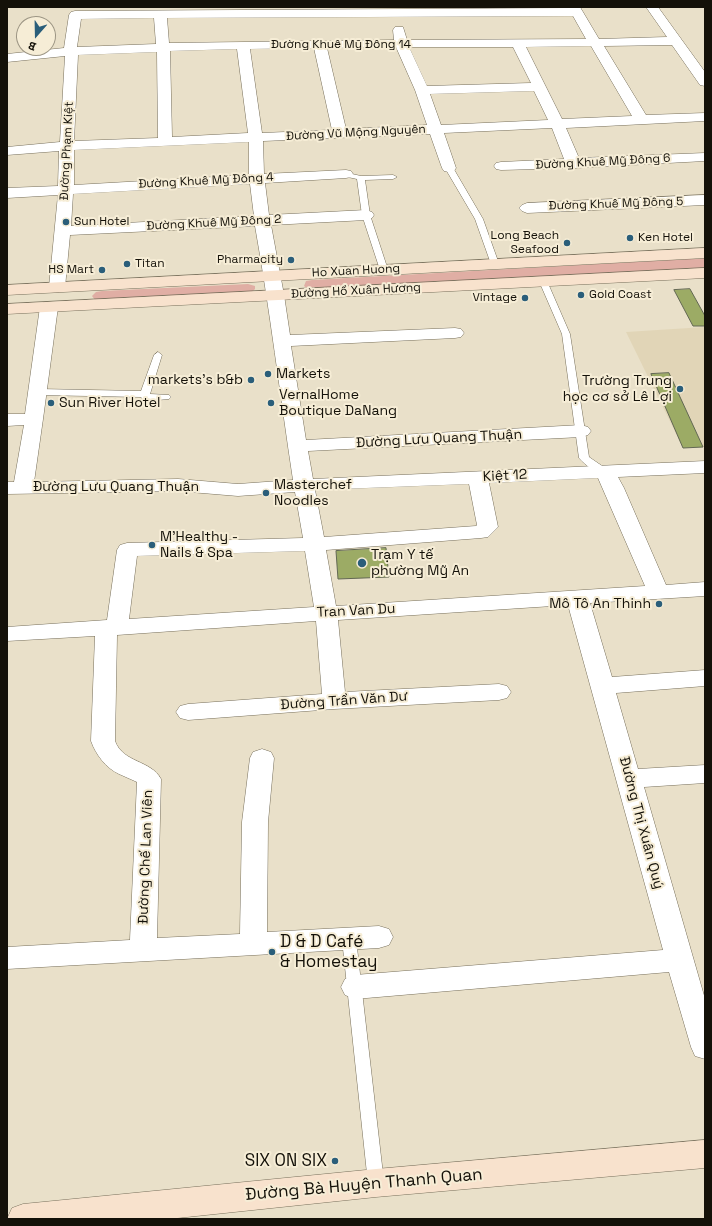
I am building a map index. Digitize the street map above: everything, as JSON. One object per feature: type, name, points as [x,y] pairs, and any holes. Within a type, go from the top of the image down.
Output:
[{"type":"main road","name":"Ho Xuan Huong","points":[[7,290],[705,253]]},
{"type":"main road","name":"Đường Hồ Xuân Hương","points":[[7,309],[705,273]]},
{"type":"main road","points":[[74,306],[75,286]]},
{"type":"main road","points":[[33,288],[40,308]]},
{"type":"main road","name":"Đường Bà Huyện Thanh Quan","points":[[23,1219],[376,1183],[705,1154]]},
{"type":"street","points":[[652,7],[705,82]]},
{"type":"street","points":[[165,142],[163,47],[160,15],[576,10],[642,121]]},
{"type":"street","points":[[397,13],[403,52],[422,90],[449,168]]},
{"type":"street","name":"Đường Phạm Kiệt","points":[[57,287],[66,190],[72,52],[70,46],[75,15],[160,15]]},
{"type":"street","name":"Đường Khuê Mỹ Đông 14","points":[[7,58],[72,52],[163,47],[675,41]]},
{"type":"street","points":[[320,44],[337,125],[341,134]]},
{"type":"street","points":[[518,44],[558,125],[574,164]]},
{"type":"street","points":[[243,46],[256,138],[257,178],[262,220],[276,295],[281,341],[313,544],[326,612],[334,701]]},
{"type":"street","points":[[422,90],[539,87]]},
{"type":"street","name":"Đường Vũ Mộng Nguyên","points":[[7,151],[67,146],[435,129],[558,125],[705,117]]},
{"type":"street","name":"Đường Khuê Mỹ Đông 6","points":[[501,166],[574,164],[705,157]]},
{"type":"street","name":"Đường Khuê Mỹ Đông 4","points":[[7,194],[257,178],[346,174]]},
{"type":"street","name":"Đường Khuê Mỹ Đông 5","points":[[527,208],[705,200]]},
{"type":"street","name":"Đường Khuê Mỹ Đông 2","points":[[62,231],[366,215]]},
{"type":"street","points":[[15,487],[34,419],[38,392],[40,308]]},
{"type":"street","points":[[281,341],[455,333]]},
{"type":"street","points":[[7,420],[34,419]]},
{"type":"street","name":"Đường Lưu Quang Thuận","points":[[298,446],[581,431]]},
{"type":"street","name":"Kiệt 12","points":[[304,485],[705,467]]},
{"type":"street","points":[[605,472],[614,488],[658,592]]},
{"type":"street","points":[[111,628],[128,550],[313,544],[486,530],[488,527],[478,477]]},
{"type":"street","name":"Đường Lưu Quang Thuận","points":[[15,487],[178,485],[238,490],[304,485]]},
{"type":"street","name":"Tran Van Du","points":[[7,634],[326,612],[577,598],[705,589]]},
{"type":"street","name":"Đường Thị Xuân Quý","points":[[577,598],[604,686],[628,779],[705,1047]]},
{"type":"street","name":"Đường Chế Lan Viên","points":[[111,628],[103,717],[103,741],[109,753],[126,767],[146,775],[149,779],[143,949]]},
{"type":"street","points":[[604,686],[705,678]]},
{"type":"street","name":"Đường Trần Văn Dư","points":[[188,712],[334,701],[499,692]]},
{"type":"street","points":[[253,944],[255,822],[262,758]]},
{"type":"street","points":[[628,779],[705,774]]},
{"type":"street","points":[[7,958],[143,949],[379,937]]},
{"type":"street","points":[[355,987],[679,960]]},
{"type":"lane","points":[[449,168],[479,219],[495,264]]},
{"type":"lane","points":[[346,174],[361,178],[393,177]]},
{"type":"lane","points":[[361,178],[366,215],[384,270]]},
{"type":"lane","points":[[543,281],[566,334],[584,458],[605,472]]},
{"type":"lane","points":[[145,394],[158,355]]},
{"type":"lane","points":[[38,392],[145,394]]},
{"type":"lane","points":[[145,394],[146,398],[166,397]]},
{"type":"lane","points":[[349,939],[376,1183]]},
{"type":"shaded area","points":[[705,258],[705,268],[316,290],[308,289],[304,286],[306,281],[312,280]]},
{"type":"shaded area","points":[[248,284],[255,286],[255,289],[252,292],[95,300],[92,296],[96,292],[102,291]]},
{"type":"shaded area","name":"Trường Trung học cơ sở Lê Lợi","points":[[705,327],[705,447],[683,448],[626,332]]},
{"type":"building","points":[[690,289],[705,316],[705,326],[693,326],[674,290]]},
{"type":"building","points":[[669,373],[703,447],[683,448],[651,374]]},
{"type":"building","name":"Trạm Y tế phường Mỹ An","points":[[386,548],[389,577],[338,579],[336,551]]},
{"type":"place","name":"Sun Hotel","points":[[66,222]]},
{"type":"place","name":"Ken Hotel","points":[[630,238]]},
{"type":"place","name":"Long Beach Seafood","points":[[567,243]]},
{"type":"place","name":"Pharmacity","points":[[291,260]]},
{"type":"place","name":"Titan","points":[[127,264]]},
{"type":"place","name":"HS Mart","points":[[102,270]]},
{"type":"place","name":"Gold Coast","points":[[581,295]]},
{"type":"place","name":"Vintage","points":[[525,298]]},
{"type":"place","name":"Markets","points":[[268,374]]},
{"type":"place","name":"markets’s b&b","points":[[251,380]]},
{"type":"place","name":"Trường Trung học cơ sở Lê Lợi","points":[[680,389]]},
{"type":"place","name":"Sun River Hotel","points":[[51,403]]},
{"type":"place","name":"VernalHome Boutique DaNang","points":[[271,403]]},
{"type":"place","name":"Masterchef Noodles","points":[[266,493]]},
{"type":"place","name":"M’Healthy - Nails & Spa","points":[[152,545]]},
{"type":"place","name":"Trạm Y tế phường Mỹ An","points":[[362,563]]},
{"type":"place","name":"Mô Tô An Thinh","points":[[659,604]]},
{"type":"place","name":"D & D Café & Homestay","points":[[272,952]]},
{"type":"place","name":"SIX ON SIX","points":[[335,1161]]}]
